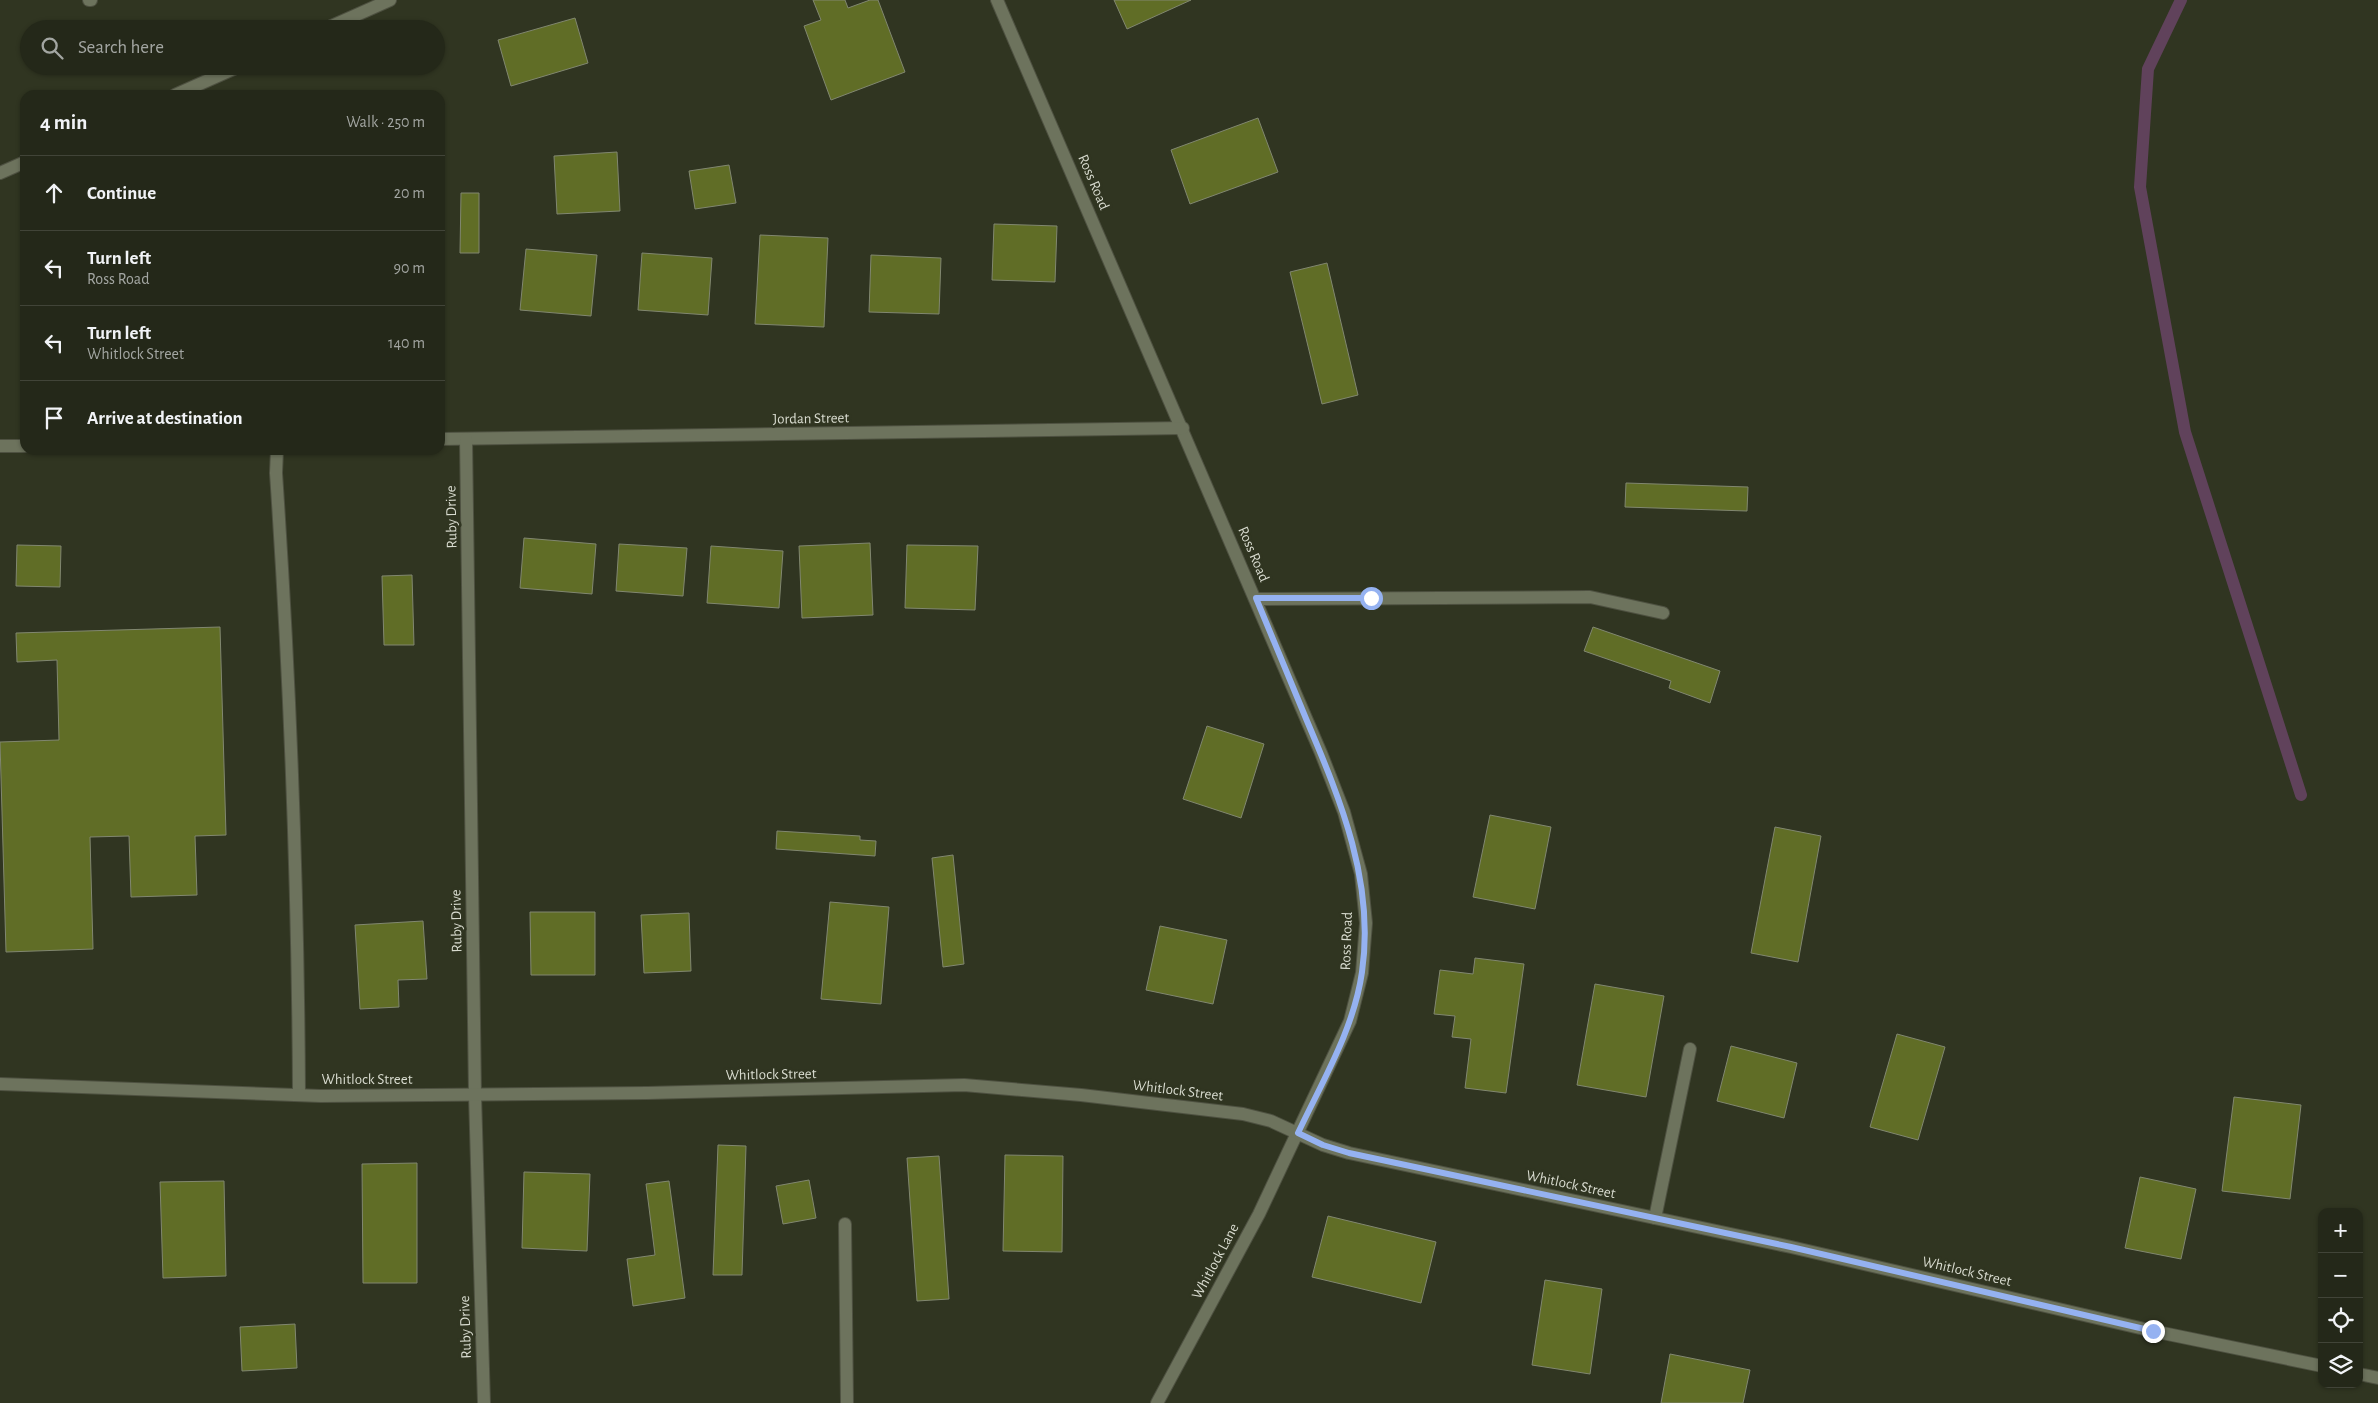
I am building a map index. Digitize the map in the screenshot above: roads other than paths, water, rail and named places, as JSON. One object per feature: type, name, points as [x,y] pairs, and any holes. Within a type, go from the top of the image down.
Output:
[{"type":"street","points":[[345,20],[390,0]]},
{"type":"street","name":"Ross Road","points":[[997,0],[1256,598],[1344,812],[1361,874],[1366,923],[1362,973],[1350,1021],[1298,1133]]},
{"type":"street","points":[[186,90],[220,75]]},
{"type":"street","points":[[0,173],[20,164]]},
{"type":"street","name":"Jordan Street","points":[[445,439],[1183,428]]},
{"type":"street","name":"Ruby Drive","points":[[466,440],[475,1095],[484,1403]]},
{"type":"street","points":[[0,446],[20,446]]},
{"type":"street","points":[[277,455],[276,473],[286,621],[298,933],[300,1095]]},
{"type":"street","points":[[1256,598],[1590,597],[1663,613]]},
{"type":"street","points":[[1655,1218],[1690,1048]]},
{"type":"street","name":"Whitlock Street","points":[[0,1084],[300,1095],[647,1093],[964,1085],[1081,1094],[1243,1114],[1271,1121],[1323,1145],[1349,1153],[1791,1247],[2153,1331],[2318,1365]]},
{"type":"street","name":"Whitlock Lane","points":[[1157,1403],[1259,1214],[1298,1133]]},
{"type":"street","points":[[845,1224],[847,1403]]},
{"type":"street","points":[[2363,1375],[2378,1378]]},
{"type":"waterway","points":[[2181,0],[2148,69],[2140,187],[2185,432],[2301,795]]}]
